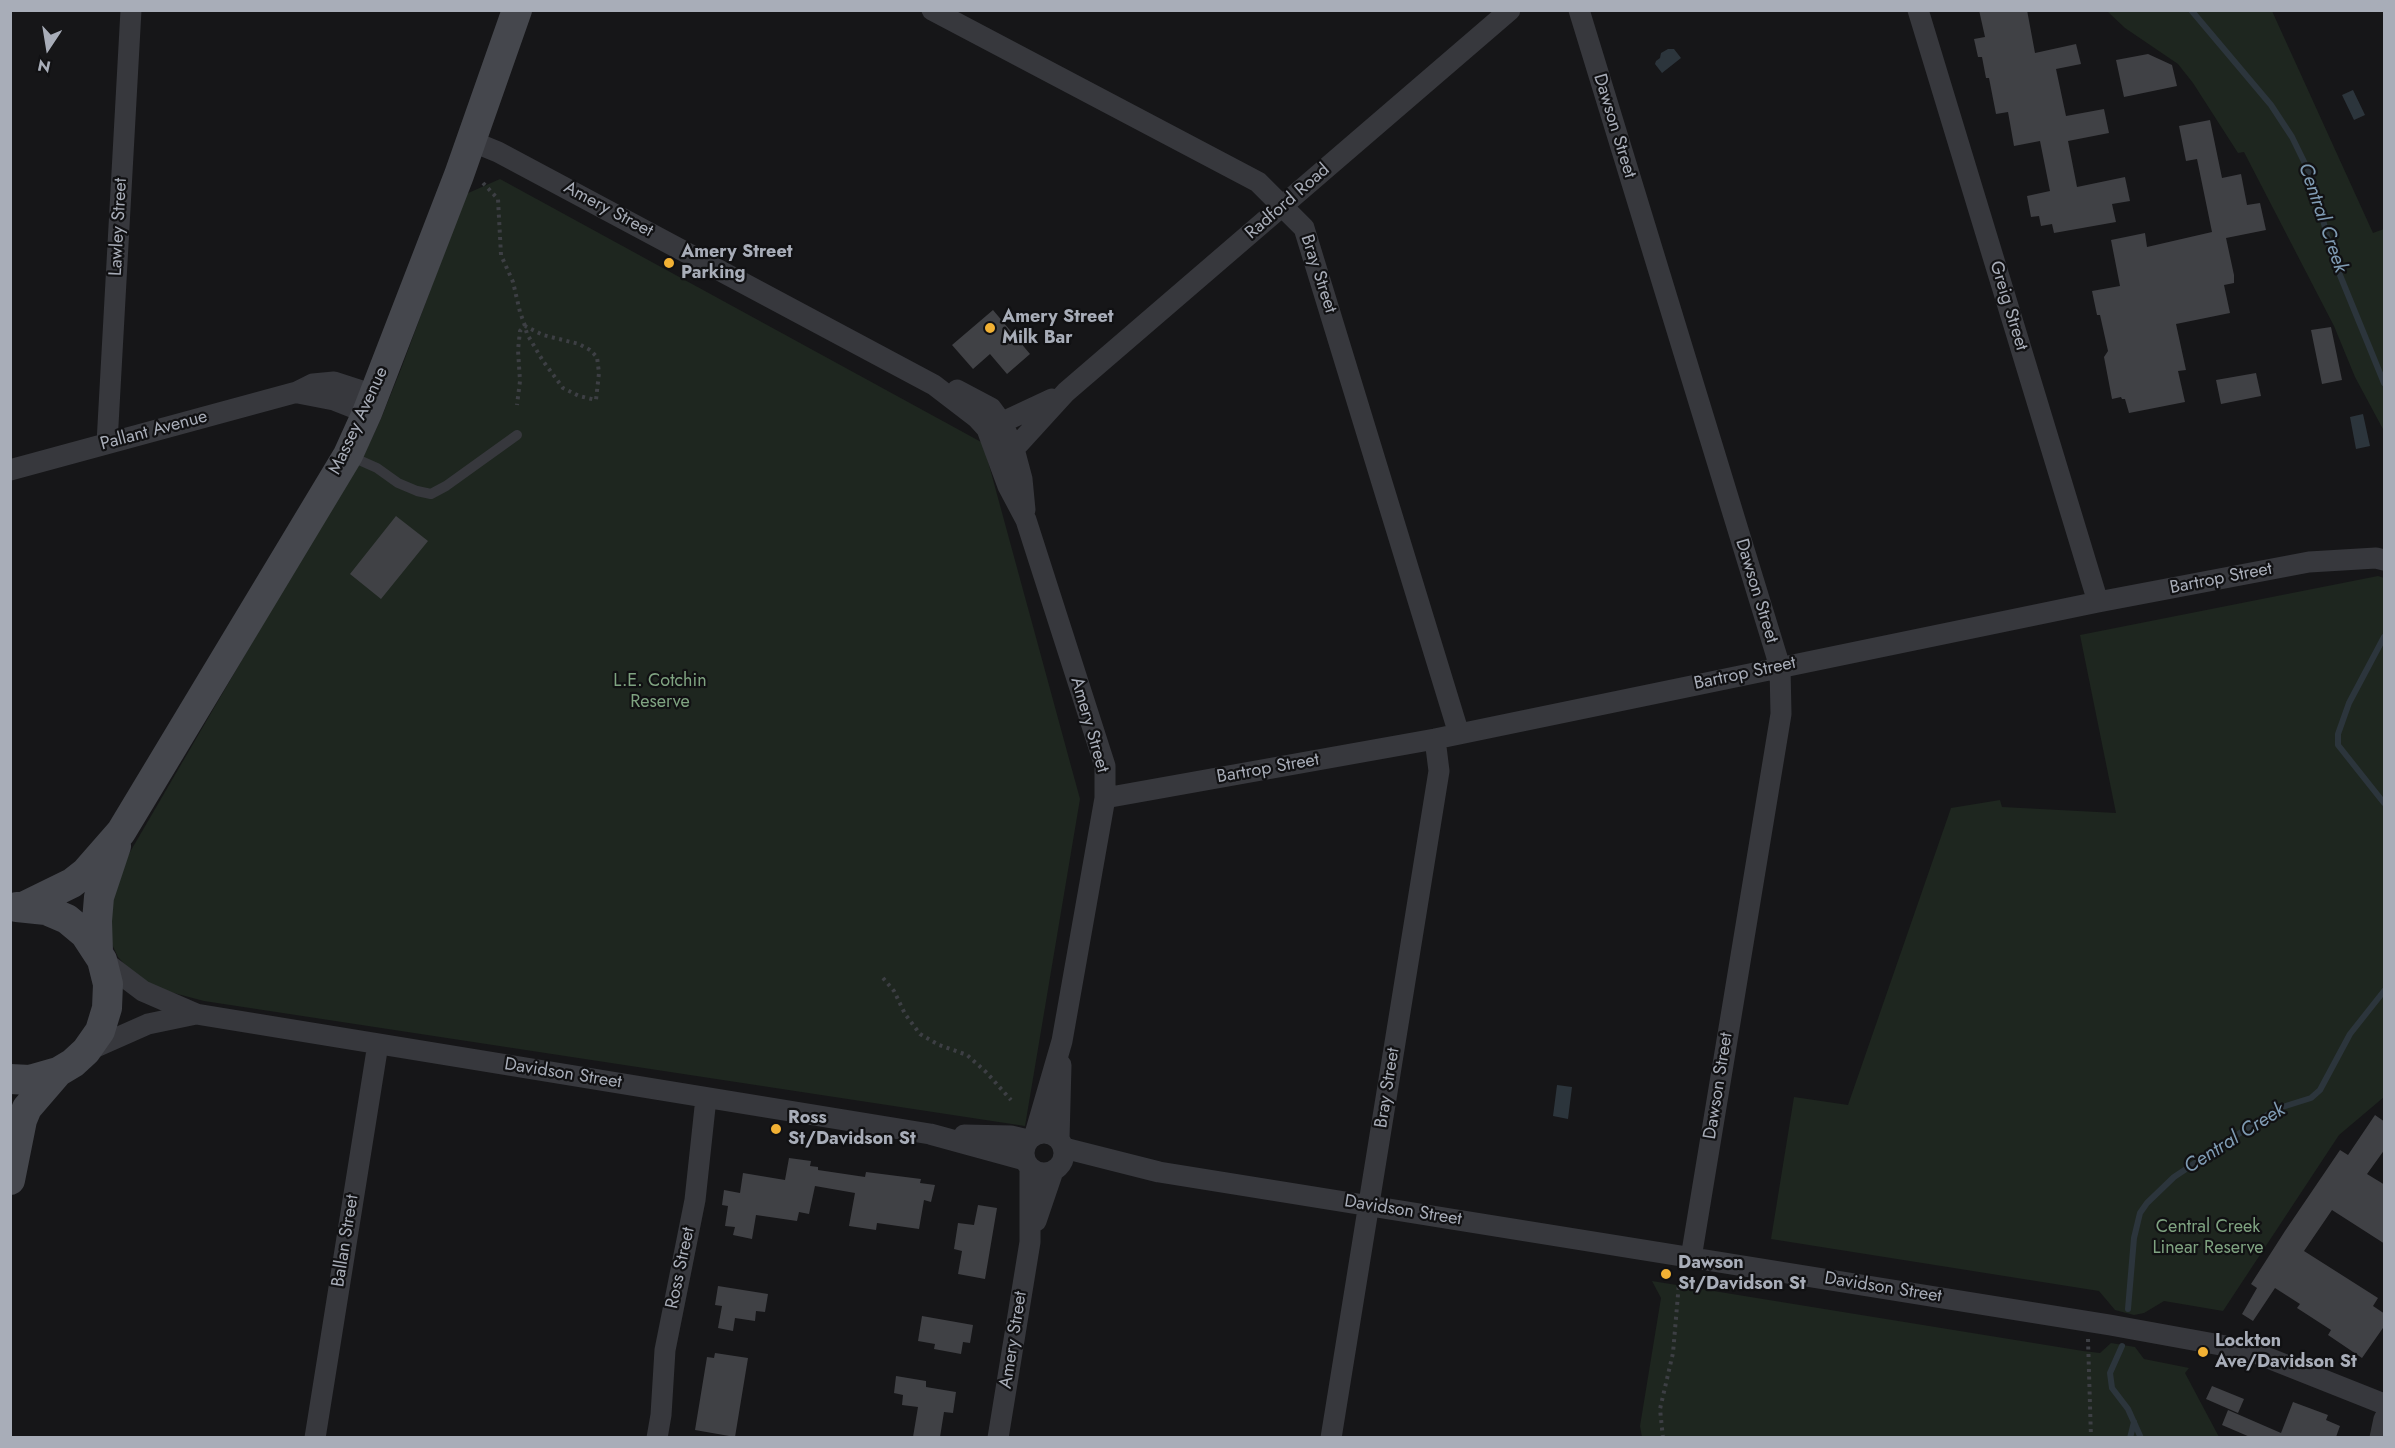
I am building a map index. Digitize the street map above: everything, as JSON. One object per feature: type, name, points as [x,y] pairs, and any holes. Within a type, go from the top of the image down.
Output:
[{"type":"street","name":"Lawley Street","points":[[107,443],[131,10]]},
{"type":"street","name":"Massey Avenue","points":[[17,907],[72,883],[86,872],[121,832],[348,455],[370,404],[471,141],[517,10]]},
{"type":"street","name":"Bray Street","points":[[932,10],[1258,182],[1304,228],[1458,734]]},
{"type":"street","name":"Radford Road","points":[[1007,454],[1065,392],[1510,10]]},
{"type":"street","name":"Dawson Street","points":[[1578,10],[1780,667],[1781,714],[1691,1258]]},
{"type":"street","name":"Greig Street","points":[[1918,10],[2098,602]]},
{"type":"street","name":"Amery Street","points":[[471,141],[498,152],[934,385],[977,418],[995,426],[1007,454],[1008,486],[1026,520],[1105,766],[1105,798],[1062,1041],[1029,1151],[1030,1242]]},
{"type":"street","name":"Pallant Avenue","points":[[10,470],[297,392],[313,384],[334,382],[370,404]]},
{"type":"street","name":"Radford Road","points":[[995,426],[1065,392]]},
{"type":"street","name":"Bartrop Street","points":[[1105,798],[1435,739],[2098,602],[2308,562],[2376,558],[2385,560]]},
{"type":"street","name":"Bray Street","points":[[1331,1437],[1439,771],[1435,739]]},
{"type":"street","name":"Massey Avenue","points":[[86,1052],[100,1032],[108,1008],[108,984],[100,956],[97,921],[99,897],[121,832]]},
{"type":"street","points":[[17,907],[46,910],[67,919],[85,934],[100,956]]},
{"type":"street","name":"Davidson Street","points":[[100,956],[144,991],[196,1014],[1029,1151]]},
{"type":"street","name":"Davidson Street","points":[[86,1052],[148,1024],[196,1014]]},
{"type":"street","name":"Amery Street","points":[[998,1437],[1030,1242],[1059,1156],[1062,1041]]},
{"type":"street","name":"Ballan Street","points":[[315,1437],[378,1044]]},
{"type":"street","points":[[10,1079],[30,1080],[58,1072],[86,1052]]},
{"type":"street","points":[[10,1180],[25,1114],[34,1098],[58,1072]]},
{"type":"street","name":"Ross Street","points":[[657,1437],[661,1415],[665,1350],[695,1200],[706,1098]]},
{"type":"street","points":[[1048,1133],[1059,1156],[1041,1173],[1029,1151],[1048,1133]]},
{"type":"street","name":"Davidson Street","points":[[1059,1156],[2089,1322],[2248,1350],[2385,1404]]},
{"type":"street","points":[[2380,1437],[2385,1419]]},
{"type":"lane","points":[[348,455],[376,468],[398,483],[431,494],[446,486],[517,435]]},
{"type":"path","points":[[483,183],[498,199],[501,255],[513,282],[525,326],[543,361],[563,387],[579,396],[596,400],[599,373],[597,357],[579,344],[543,335],[525,326]]},
{"type":"path","points":[[517,405],[520,381],[519,340],[520,331],[525,326]]},
{"type":"path","points":[[883,978],[894,991],[905,1014],[920,1034],[939,1045],[967,1055],[1011,1100]]},
{"type":"path","points":[[1663,1437],[1660,1409],[1673,1353],[1679,1283]]},
{"type":"path","points":[[2089,1322],[2091,1437]]},
{"type":"green space","points":[[2107,11],[2272,11],[2373,233],[2384,229],[2384,431],[2355,377],[2334,326],[2244,152],[2238,153],[2193,83],[2178,64],[2125,28]]},
{"type":"green space","name":"L.E. Cotchin Reserve","points":[[500,179],[983,443],[1080,799],[1025,1126],[204,1001],[155,988],[128,968],[118,957],[111,942],[107,912],[123,864],[288,581],[361,461],[401,369],[466,194]]},
{"type":"green space","name":"Central Creek Linear Reserve","points":[[2378,576],[2384,578],[2384,1097],[2339,1135],[2223,1311],[2164,1301],[2144,1313],[2134,1315],[2115,1310],[2099,1291],[1771,1239],[1794,1097],[1848,1105],[1951,808],[2000,800],[2002,807],[2116,813],[2080,635]]},
{"type":"green space","points":[[1652,1281],[2083,1351],[2100,1353],[2111,1343],[2135,1347],[2144,1359],[2189,1368],[2185,1373],[2219,1437],[1642,1437],[1640,1426],[1661,1298]]},
{"type":"shaded area","points":[[1674,49],[1681,58],[1662,73],[1655,64],[1661,53]]},
{"type":"shaded area","points":[[2353,90],[2365,115],[2354,120],[2342,95]]},
{"type":"shaded area","points":[[2363,414],[2370,446],[2356,449],[2350,417]]},
{"type":"shaded area","points":[[1557,1085],[1572,1087],[1568,1119],[1553,1116]]},
{"type":"building","points":[[1979,10],[2027,10],[2035,53],[2076,44],[2081,64],[2056,69],[2066,116],[2104,109],[2109,133],[2068,141],[2077,187],[2125,177],[2130,201],[2112,204],[2116,222],[2054,233],[2052,224],[2041,226],[2039,216],[2031,217],[2027,196],[2050,191],[2040,141],[2014,146],[2008,112],[1996,114],[1989,78],[1986,78],[1982,57],[1978,57],[1974,39],[1985,37]]},
{"type":"building","points":[[2148,54],[2172,65],[2177,86],[2124,97],[2116,60]]},
{"type":"building","points":[[2210,120],[2222,178],[2241,174],[2247,205],[2260,203],[2266,230],[2226,238],[2234,275],[2234,283],[2224,285],[2230,313],[2176,324],[2186,370],[2178,371],[2185,402],[2129,413],[2125,399],[2121,397],[2112,399],[2104,357],[2108,351],[2092,291],[2120,286],[2111,240],[2145,233],[2147,247],[2212,232],[2197,159],[2186,161],[2179,126]]},
{"type":"building","name":"Amery Street Milk Bar","points":[[993,310],[1030,354],[1007,374],[990,354],[973,369],[952,345]]},
{"type":"building","points":[[2331,327],[2342,380],[2322,384],[2311,330]]},
{"type":"building","points":[[2256,373],[2261,396],[2221,404],[2216,380]]},
{"type":"building","points":[[396,516],[428,541],[381,599],[350,574]]},
{"type":"building","points":[[2375,1115],[2385,1122],[2385,1149],[2367,1174],[2385,1185],[2385,1244],[2332,1210],[2304,1251],[2378,1298],[2373,1306],[2385,1314],[2385,1325],[2362,1358],[2328,1335],[2331,1330],[2297,1308],[2300,1304],[2275,1288],[2253,1321],[2242,1314],[2257,1288],[2251,1284],[2285,1231],[2340,1150],[2348,1155]]},
{"type":"building","points":[[789,1158],[811,1161],[810,1166],[818,1167],[818,1170],[865,1177],[866,1172],[921,1179],[920,1183],[935,1185],[931,1202],[924,1200],[919,1229],[877,1223],[876,1230],[849,1226],[855,1193],[815,1186],[809,1214],[799,1212],[797,1221],[756,1215],[752,1239],[733,1235],[735,1227],[725,1226],[728,1206],[722,1205],[724,1190],[740,1193],[743,1173],[785,1180]]},
{"type":"building","points":[[978,1205],[997,1208],[985,1279],[958,1274],[962,1251],[954,1249],[958,1223],[974,1225]]},
{"type":"building","points":[[718,1286],[768,1294],[765,1312],[756,1311],[755,1321],[735,1318],[733,1331],[718,1328],[722,1306],[715,1305]]},
{"type":"building","points":[[922,1316],[973,1325],[970,1343],[963,1342],[961,1354],[934,1349],[935,1344],[918,1341]]},
{"type":"building","points":[[715,1353],[748,1358],[735,1437],[695,1430],[707,1357],[714,1358]]},
{"type":"building","points":[[896,1376],[926,1381],[926,1387],[956,1392],[953,1413],[944,1412],[940,1437],[913,1437],[918,1407],[902,1405],[903,1395],[894,1393]]},
{"type":"building","points":[[2212,1386],[2244,1399],[2238,1413],[2206,1399]]},
{"type":"building","points":[[2293,1402],[2328,1415],[2326,1420],[2340,1426],[2336,1437],[2250,1437],[2222,1425],[2228,1410],[2281,1433]]},
{"type":"waterway","name":"Central Creek","points":[[2191,10],[2271,105],[2292,137],[2312,178],[2333,258],[2384,383]]},
{"type":"waterway","name":"Central Creek","points":[[2384,637],[2349,703],[2338,734],[2338,745],[2384,803]]},
{"type":"waterway","name":"Central Creek","points":[[2128,1309],[2134,1238],[2140,1213],[2147,1203],[2174,1177],[2276,1109],[2311,1098],[2320,1090],[2350,1034],[2384,991]]},
{"type":"waterway","name":"Central Creek","points":[[2122,1346],[2110,1373],[2112,1388],[2128,1409],[2141,1438]]},
{"type":"waterway","points":[[2130,1438],[2134,1422]]},
{"type":"place","name":"Amery Street Parking","points":[[669,263]]},
{"type":"place","name":"Amery Street Milk Bar","points":[[990,328]]},
{"type":"place","name":"Ross St/Davidson St","points":[[776,1129]]},
{"type":"place","name":"Dawson St/Davidson St","points":[[1666,1274]]},
{"type":"place","name":"Lockton Ave/Davidson St","points":[[2203,1352]]}]
